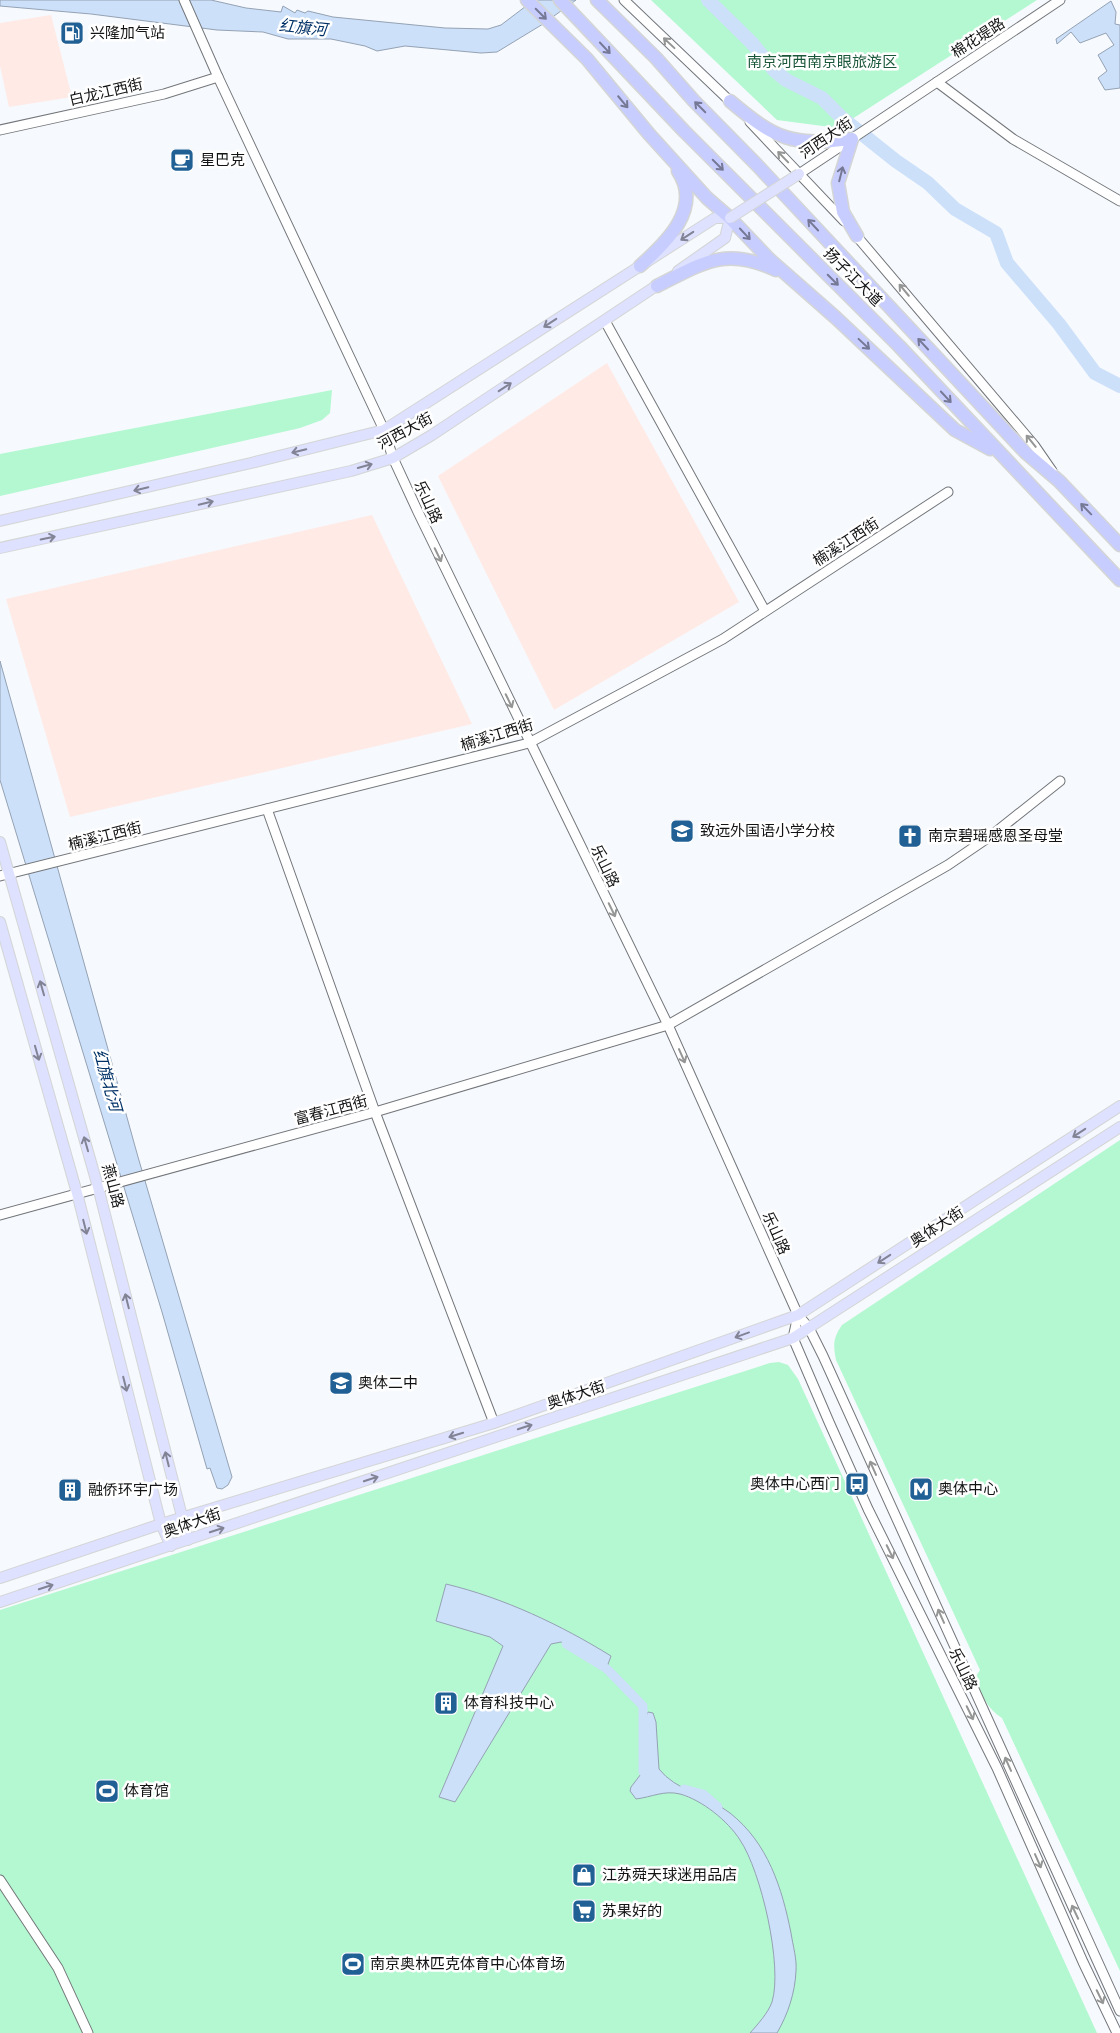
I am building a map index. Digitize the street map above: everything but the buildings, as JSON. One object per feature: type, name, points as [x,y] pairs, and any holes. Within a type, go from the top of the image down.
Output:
[{"type":"highway","points":[[527,0],[587,59],[666,153],[707,198],[730,218],[769,259],[955,430],[999,454]]},
{"type":"highway","name":"扬子江大道","points":[[560,0],[684,131],[899,346],[1120,580]]},
{"type":"highway","name":"扬子江大道","points":[[596,0],[656,58],[694,101],[757,165],[1025,452],[1059,481],[1120,545]]},
{"type":"highway","points":[[608,0],[631,33]]},
{"type":"highway","points":[[730,101],[768,131],[784,138],[823,142],[852,139],[838,183],[843,212],[857,236]]},
{"type":"highway","points":[[640,266],[670,237],[682,216],[686,204],[686,194],[681,176],[666,153]]},
{"type":"highway","points":[[657,286],[706,262],[725,257],[762,263],[792,280]]},
{"type":"main road","name":"河西大街","points":[[0,521],[232,468],[384,430],[715,218],[730,218],[799,174]]},
{"type":"main road","name":"河西大街","points":[[0,548],[341,473],[393,458],[432,436],[657,286],[725,238],[730,218]]},
{"type":"main road","name":"燕山路","points":[[0,842],[5,875],[98,1187],[188,1540]]},
{"type":"main road","points":[[0,922],[77,1193],[161,1524],[171,1546]]},
{"type":"main road","name":"奥体大街","points":[[0,1578],[161,1524],[183,1519],[494,1423],[798,1315],[1120,1106]]},
{"type":"main road","name":"奥体大街","points":[[0,1602],[792,1338],[1120,1127]]},
{"type":"street","name":"乐山路","points":[[184,0],[218,77],[384,430],[393,458],[668,1025],[798,1315],[809,1328],[1120,2011]]},
{"type":"street","name":"扬子江大道","points":[[624,0],[730,101],[857,236],[1034,445],[1059,481]]},
{"type":"street","name":"棉花堤路","points":[[936,82],[1060,0]]},
{"type":"street","name":"白龙江西街","points":[[0,130],[164,94],[218,77]]},
{"type":"street","name":"河西大街","points":[[799,174],[936,82]]},
{"type":"street","points":[[936,82],[1013,139],[1120,201]]},
{"type":"street","points":[[605,321],[765,611]]},
{"type":"street","name":"楠溪江西街","points":[[5,875],[530,743],[723,639],[948,492]]},
{"type":"street","name":"富春江西街","points":[[0,1215],[375,1112],[668,1025],[948,865],[992,835],[1060,781]]},
{"type":"street","points":[[266,810],[375,1112],[494,1423]]},
{"type":"street","points":[[792,1338],[798,1315]]},
{"type":"street","name":"乐山路","points":[[792,1338],[868,1509],[997,1768],[1082,1962],[1117,2033]]},
{"type":"street","points":[[0,1880],[58,1968],[88,2033]]},
{"type":"shaded area","points":[[51,15],[72,97],[9,107],[0,66],[0,23]]},
{"type":"shaded area","points":[[607,363],[739,602],[554,710],[438,476]]},
{"type":"shaded area","points":[[372,515],[472,724],[70,817],[6,599]]},
{"type":"green space","name":"南京河西南京眼旅游区","points":[[651,0],[1037,0],[838,128],[777,120]]},
{"type":"green space","points":[[332,390],[330,413],[322,420],[300,428],[0,496],[0,454]]},
{"type":"green space","points":[[1120,1140],[1120,1971],[1002,1718],[988,1705],[979,1688],[976,1676],[980,1670],[836,1360],[834,1346],[835,1338],[842,1325]]},
{"type":"green space","points":[[779,1362],[788,1365],[798,1379],[1097,2033],[0,2033],[0,1610],[770,1363]]},
{"type":"water","name":"红旗河","points":[[0,0],[211,0],[246,8],[281,12],[283,6],[295,13],[297,10],[333,17],[445,28],[488,29],[501,25],[534,0],[576,0],[543,24],[497,52],[481,53],[405,46],[377,51],[365,46],[331,39],[288,39],[263,32],[217,30],[91,14],[0,6]]},
{"type":"water","points":[[1111,1],[1116,12],[1115,24],[1120,25],[1120,88],[1105,90],[1098,78],[1107,71],[1098,55],[1114,45],[1106,33],[1080,43],[1071,32],[1057,44],[1056,39]]},
{"type":"water","name":"红旗北河","points":[[0,661],[138,1157],[232,1477],[228,1485],[222,1489],[217,1488],[210,1468],[207,1469],[162,1312],[0,780]]},
{"type":"water","points":[[446,1584],[489,1597],[532,1614],[611,1656],[607,1667],[561,1642],[551,1644],[455,1802],[439,1797],[503,1646],[490,1637],[436,1621]]},
{"type":"water","points":[[648,1712],[653,1713],[656,1722],[659,1769],[683,1788],[730,1813],[743,1825],[764,1852],[778,1883],[795,1952],[796,1966],[790,2003],[777,2033],[750,2033],[772,2002],[775,1986],[775,1966],[768,1919],[762,1895],[748,1854],[740,1840],[722,1819],[697,1801],[674,1793],[658,1794],[636,1799],[630,1791],[641,1774],[646,1758],[644,1720]]},
{"type":"waterway","points":[[708,0],[752,43],[774,70],[786,80],[822,98],[842,118],[896,161],[928,183],[955,209],[996,233],[1007,263],[1059,324],[1095,373],[1120,386]]},
{"type":"waterway","points":[[566,1644],[607,1669],[643,1706],[643,1772],[651,1776]]},
{"type":"waterway","points":[[684,1789],[703,1794],[718,1807]]},
{"type":"place","name":"兴隆加气站","points":[[72,33]]},
{"type":"place","name":"星巴克","points":[[182,160]]},
{"type":"place","name":"致远外国语小学分校","points":[[682,831]]},
{"type":"place","name":"南京碧瑶感恩圣母堂","points":[[910,836]]},
{"type":"place","name":"奥体二中","points":[[341,1383]]},
{"type":"place","name":"奥体中心西门","points":[[857,1484]]},
{"type":"place","name":"奥体中心","points":[[921,1489]]},
{"type":"place","name":"融侨环宇广场","points":[[70,1490]]},
{"type":"place","name":"体育科技中心","points":[[446,1703]]},
{"type":"place","name":"体育馆","points":[[107,1791]]},
{"type":"place","name":"江苏舜天球迷用品店","points":[[584,1875]]},
{"type":"place","name":"苏果好的","points":[[584,1911]]},
{"type":"place","name":"南京奥林匹克体育中心体育场","points":[[353,1964]]}]
